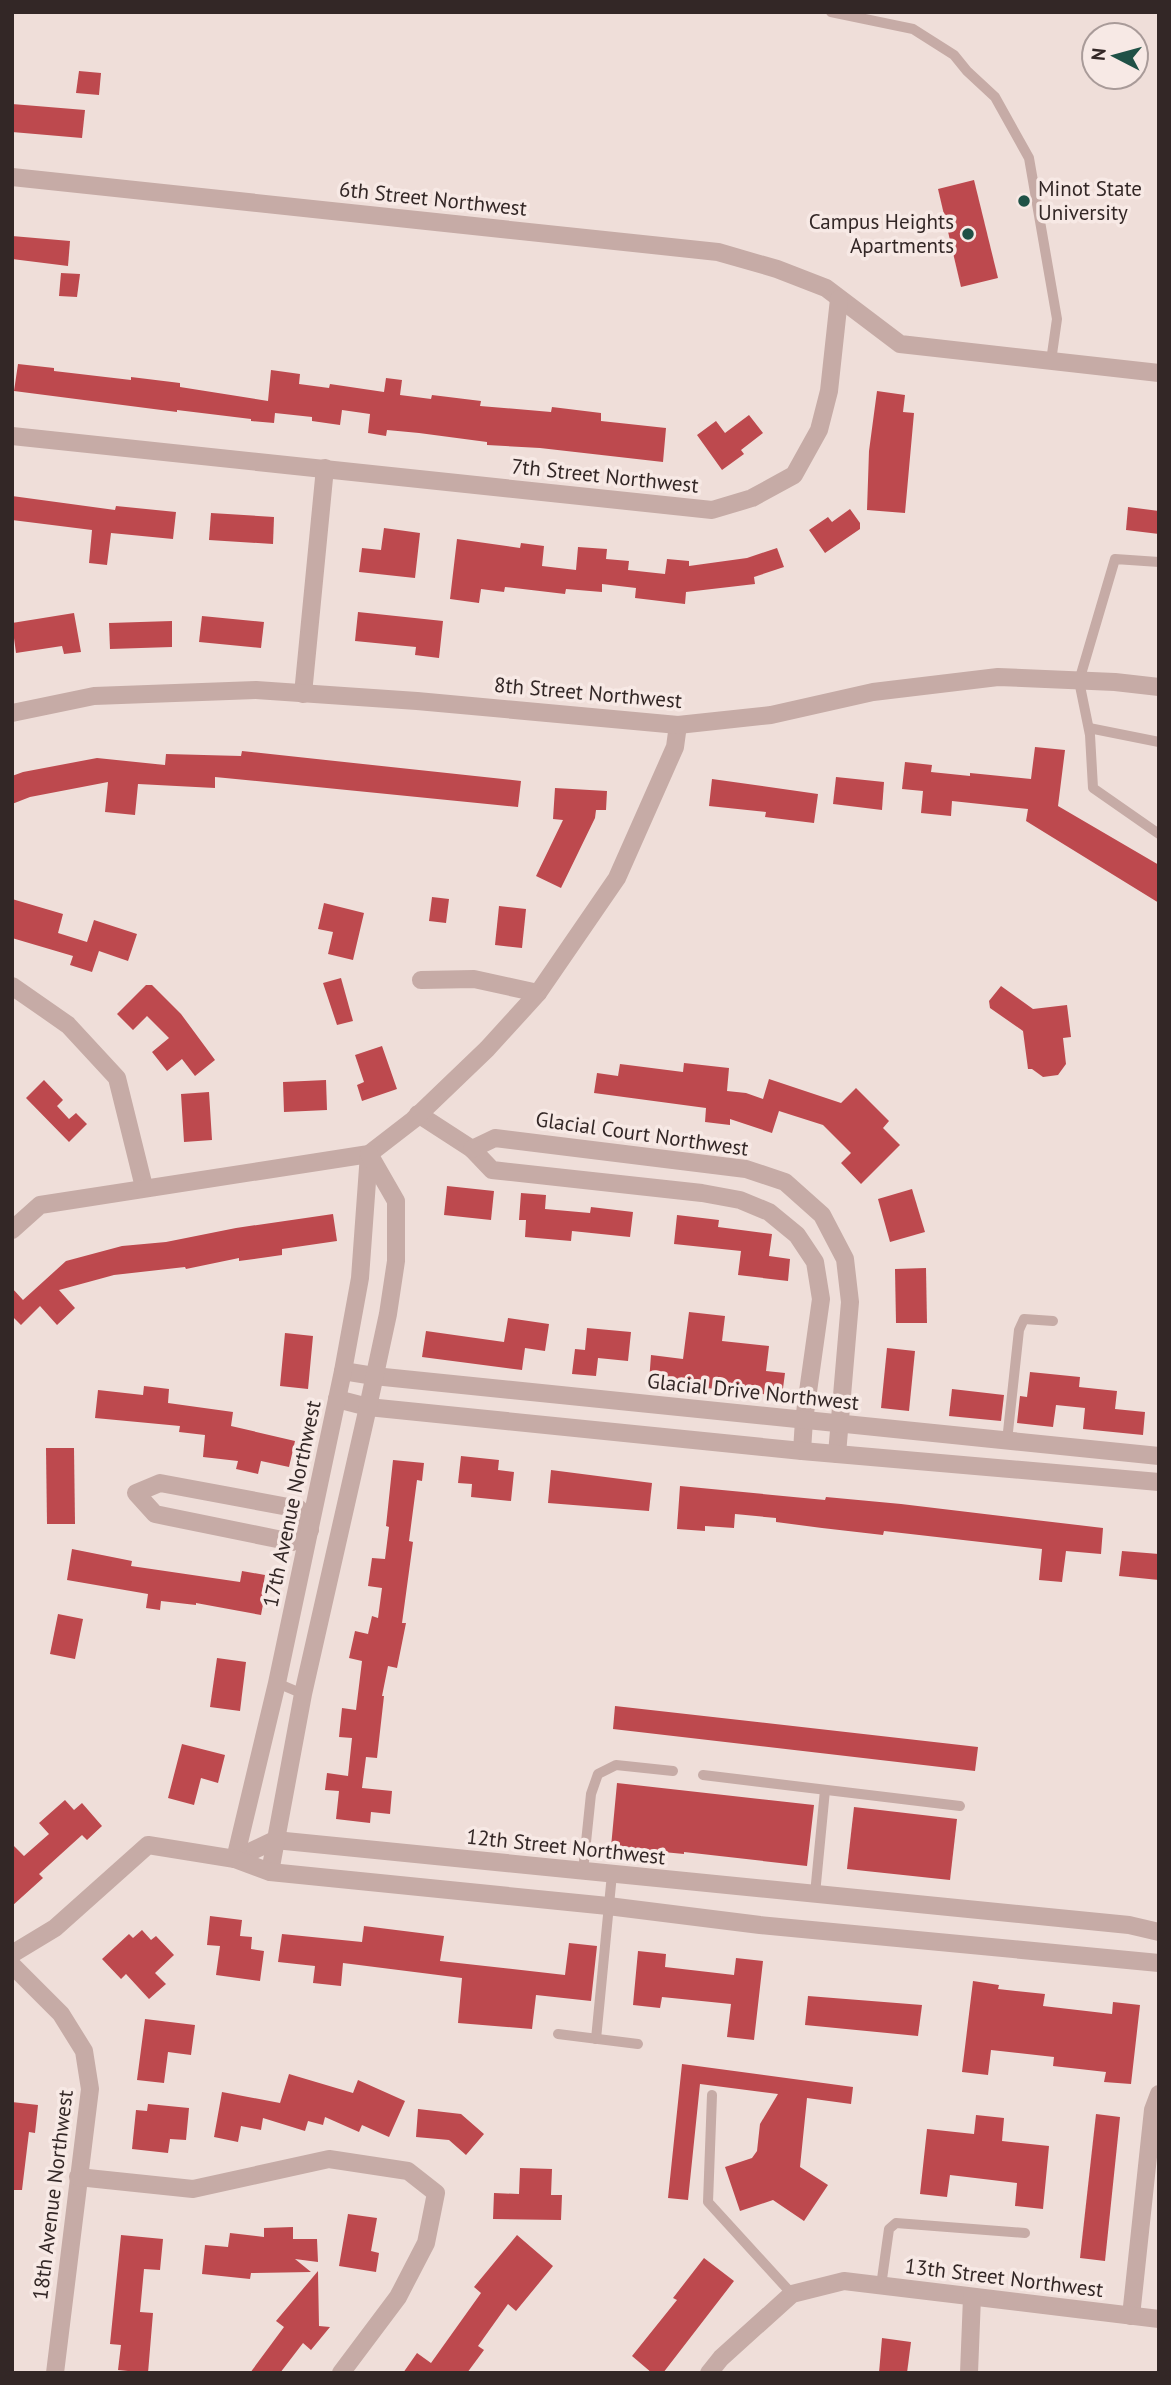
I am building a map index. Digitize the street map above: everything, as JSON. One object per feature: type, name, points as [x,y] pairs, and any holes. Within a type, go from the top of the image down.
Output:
[{"type":"street","name":"6th Street Northwest","points":[[12,177],[718,252],[777,269],[826,288],[839,299]]},
{"type":"street","points":[[839,299],[900,344],[1159,373]]},
{"type":"street","name":"7th Street Northwest","points":[[12,436],[712,510],[752,498],[794,475],[819,430],[829,391],[839,299]]},
{"type":"street","points":[[303,694],[325,468]]},
{"type":"street","name":"8th Street Northwest","points":[[12,713],[94,696],[256,690],[417,701],[678,725],[771,715],[873,692],[998,677],[1159,687]]},
{"type":"street","points":[[12,1230],[40,1205],[369,1154],[418,1114],[487,1049],[538,993],[617,878],[675,747],[678,725]]},
{"type":"street","points":[[421,980],[474,979],[538,993]]},
{"type":"street","points":[[12,986],[68,1025],[117,1078],[144,1187]]},
{"type":"street","points":[[418,1114],[472,1149],[492,1170],[702,1193],[740,1200],[769,1212],[797,1235],[815,1262],[821,1299],[802,1451]]},
{"type":"street","name":"Glacial Court Northwest","points":[[472,1149],[495,1138],[746,1169],[785,1182],[822,1215],[845,1259],[850,1302],[837,1454]]},
{"type":"street","points":[[270,1872],[303,1694],[368,1407],[396,1262],[396,1201],[369,1154]]},
{"type":"street","name":"17th Avenue Northwest","points":[[235,1859],[277,1684],[343,1371],[360,1278],[369,1154]]},
{"type":"street","name":"Glacial Drive Northwest","points":[[343,1371],[1159,1456]]},
{"type":"street","points":[[337,1399],[368,1407],[802,1451],[1159,1482]]},
{"type":"street","points":[[310,1530],[299,1509],[160,1483],[136,1493],[155,1514],[292,1542],[310,1530],[338,1536]]},
{"type":"street","points":[[235,1859],[275,1840]]},
{"type":"street","name":"12th Street Northwest","points":[[275,1840],[1129,1925],[1159,1932]]},
{"type":"street","points":[[12,1954],[55,1928],[148,1845],[235,1859],[270,1872],[608,1906],[760,1925],[1159,1963]]},
{"type":"street","name":"18th Avenue Northwest","points":[[12,1965],[61,2014],[84,2051],[90,2089],[55,2373]]},
{"type":"street","points":[[1130,2316],[1153,2110],[1159,2094]]},
{"type":"street","points":[[78,2177],[192,2189],[328,2159],[408,2171],[436,2193],[426,2243],[398,2297],[341,2373]]},
{"type":"street","name":"13th Street Northwest","points":[[792,2294],[844,2281],[1159,2319]]},
{"type":"street","points":[[709,2373],[721,2358],[792,2294]]},
{"type":"street","points":[[969,2373],[972,2297]]},
{"type":"lane","points":[[831,12],[913,29],[954,55],[995,97],[1029,158],[1057,319],[1051,361]]},
{"type":"lane","points":[[1159,562],[1115,559],[1079,681],[1089,728],[1093,788],[1159,834]]},
{"type":"lane","points":[[1089,728],[1159,742]]},
{"type":"lane","points":[[1007,1441],[1019,1330],[1024,1319],[1053,1321]]},
{"type":"lane","points":[[277,1684],[303,1694]]},
{"type":"lane","points":[[583,1871],[591,1794],[598,1774],[616,1765],[673,1772]]},
{"type":"lane","points":[[703,1775],[960,1806]]},
{"type":"lane","points":[[815,1894],[825,1790]]},
{"type":"lane","points":[[596,2039],[612,1874]]},
{"type":"lane","points":[[558,2034],[638,2044]]},
{"type":"lane","points":[[712,2095],[708,2202],[792,2294]]},
{"type":"lane","points":[[881,2286],[889,2230],[896,2223],[1025,2233]]},
{"type":"building","points":[[79,71],[101,73],[99,95],[76,93]]},
{"type":"building","points":[[12,104],[85,110],[82,138],[12,132]]},
{"type":"building","name":"Campus Heights Apartments","points":[[974,180],[998,278],[961,287],[938,189]]},
{"type":"building","points":[[12,236],[70,241],[68,266],[12,259]]},
{"type":"building","points":[[61,273],[80,274],[77,297],[59,296]]},
{"type":"building","points":[[18,364],[54,368],[54,371],[180,383],[180,387],[268,401],[271,370],[300,374],[299,384],[329,388],[330,384],[384,392],[386,378],[402,380],[400,395],[431,399],[432,395],[481,401],[480,406],[551,412],[552,407],[601,413],[601,421],[666,428],[663,462],[540,448],[487,445],[487,442],[419,433],[387,430],[386,436],[368,433],[370,414],[342,410],[340,425],[312,421],[312,417],[275,413],[274,423],[14,391]]},
{"type":"building","points":[[877,391],[905,395],[903,412],[914,413],[905,513],[867,510],[869,451]]},
{"type":"building","points":[[749,415],[763,433],[741,450],[744,454],[722,470],[697,435],[716,421],[725,433]]},
{"type":"building","points":[[12,496],[115,510],[116,506],[176,512],[173,539],[111,533],[107,565],[89,563],[92,530],[12,520]]},
{"type":"building","points":[[1128,507],[1159,511],[1159,534],[1126,530]]},
{"type":"building","points":[[850,509],[860,523],[860,529],[825,553],[809,530],[828,517],[832,522]]},
{"type":"building","points":[[211,513],[274,517],[273,544],[209,540]]},
{"type":"building","points":[[384,528],[420,533],[415,578],[359,572],[362,548],[381,550]]},
{"type":"building","points":[[457,539],[520,548],[521,543],[544,546],[542,566],[576,570],[578,547],[607,549],[606,559],[629,561],[628,570],[665,574],[667,559],[689,561],[689,566],[747,558],[777,548],[784,567],[754,577],[755,584],[686,592],[685,604],[635,598],[636,588],[602,584],[602,592],[566,589],[565,594],[505,587],[504,592],[481,589],[479,603],[450,599]]},
{"type":"building","points":[[358,612],[443,621],[439,658],[415,655],[416,647],[355,641]]},
{"type":"building","points":[[74,613],[81,652],[64,654],[62,646],[16,653],[12,623]]},
{"type":"building","points":[[202,616],[264,622],[261,648],[199,642]]},
{"type":"building","points":[[172,621],[172,647],[110,649],[109,623]]},
{"type":"building","points":[[1035,747],[1065,750],[1058,806],[1159,865],[1159,903],[1026,821],[1028,809],[952,801],[951,816],[921,813],[923,791],[902,789],[905,762],[932,765],[931,772],[1031,779]]},
{"type":"building","points":[[242,751],[521,781],[518,807],[215,777],[215,788],[138,784],[135,815],[105,812],[108,782],[30,797],[12,804],[12,776],[23,772],[97,758],[165,765],[166,754],[241,756]]},
{"type":"building","points":[[836,777],[884,782],[882,810],[833,804]]},
{"type":"building","points":[[712,779],[818,794],[814,823],[765,817],[766,812],[709,806]]},
{"type":"building","points":[[555,788],[607,791],[606,810],[596,810],[595,818],[561,888],[536,876],[563,820],[553,819]]},
{"type":"building","points":[[432,897],[449,899],[446,923],[429,921]]},
{"type":"building","points":[[12,899],[63,914],[58,933],[87,942],[94,920],[137,934],[128,961],[99,951],[92,972],[70,965],[73,956],[12,938]]},
{"type":"building","points":[[324,903],[364,913],[353,960],[328,954],[333,932],[318,929]]},
{"type":"building","points":[[499,906],[526,909],[522,948],[495,945]]},
{"type":"building","points":[[341,978],[353,1021],[337,1025],[323,983]]},
{"type":"building","points":[[146,985],[152,985],[181,1014],[215,1060],[195,1076],[182,1059],[167,1071],[152,1052],[169,1038],[147,1016],[133,1030],[117,1014]]},
{"type":"building","points":[[1001,986],[1033,1009],[1067,1005],[1071,1037],[1063,1038],[1066,1064],[1058,1075],[1043,1077],[1028,1069],[1023,1031],[990,1008],[989,1001]]},
{"type":"building","points":[[382,1046],[397,1089],[362,1101],[357,1085],[364,1082],[355,1055]]},
{"type":"building","points":[[684,1063],[729,1068],[727,1091],[746,1093],[763,1099],[769,1079],[841,1103],[856,1088],[889,1121],[883,1128],[900,1145],[861,1184],[841,1163],[851,1153],[823,1125],[779,1111],[772,1133],[730,1119],[730,1125],[705,1122],[706,1108],[594,1093],[597,1073],[618,1076],[620,1064],[683,1072]]},
{"type":"building","points":[[44,1080],[63,1100],[57,1106],[69,1119],[76,1113],[87,1124],[69,1142],[26,1098]]},
{"type":"building","points":[[326,1080],[327,1110],[284,1112],[283,1082]]},
{"type":"building","points":[[209,1092],[212,1140],[184,1142],[181,1094]]},
{"type":"building","points":[[447,1186],[494,1191],[491,1220],[444,1215]]},
{"type":"building","points":[[912,1189],[925,1232],[890,1242],[878,1199]]},
{"type":"building","points":[[521,1193],[546,1195],[545,1209],[590,1213],[591,1207],[633,1212],[630,1237],[572,1231],[571,1241],[525,1237],[526,1220],[519,1220]]},
{"type":"building","points":[[333,1214],[337,1241],[282,1249],[282,1255],[239,1261],[239,1258],[186,1269],[114,1275],[59,1290],[75,1308],[57,1325],[40,1306],[21,1325],[12,1316],[12,1288],[23,1300],[66,1261],[122,1246],[166,1242],[236,1228]]},
{"type":"building","points":[[677,1215],[719,1220],[718,1227],[772,1234],[769,1256],[790,1259],[788,1281],[738,1275],[741,1251],[674,1244]]},
{"type":"building","points":[[926,1268],[927,1323],[896,1323],[895,1269]]},
{"type":"building","points":[[689,1312],[725,1316],[722,1341],[769,1346],[766,1371],[785,1373],[782,1396],[649,1382],[651,1355],[683,1359]]},
{"type":"building","points":[[508,1318],[549,1324],[545,1351],[525,1348],[522,1370],[422,1357],[426,1331],[504,1342]]},
{"type":"building","points":[[587,1328],[631,1332],[628,1361],[598,1358],[596,1376],[572,1374],[575,1349],[585,1350]]},
{"type":"building","points":[[285,1333],[313,1336],[308,1389],[280,1386]]},
{"type":"building","points":[[887,1348],[915,1351],[909,1411],[881,1408]]},
{"type":"building","points":[[1030,1372],[1080,1377],[1079,1387],[1117,1391],[1115,1409],[1145,1412],[1143,1435],[1083,1429],[1085,1408],[1056,1405],[1053,1427],[1017,1423],[1020,1396],[1027,1397]]},
{"type":"building","points":[[144,1386],[169,1389],[168,1403],[233,1412],[231,1426],[295,1441],[289,1467],[261,1461],[258,1474],[236,1469],[238,1461],[203,1457],[205,1435],[179,1432],[180,1426],[95,1418],[98,1390],[143,1395]]},
{"type":"building","points":[[952,1389],[1004,1395],[1001,1421],[949,1416]]},
{"type":"building","points":[[46,1448],[74,1448],[75,1524],[47,1524]]},
{"type":"building","points":[[461,1456],[499,1460],[498,1470],[514,1472],[511,1501],[471,1497],[472,1484],[458,1483]]},
{"type":"building","points":[[393,1460],[424,1463],[422,1481],[417,1480],[409,1541],[413,1542],[402,1623],[406,1623],[397,1668],[388,1666],[382,1696],[377,1758],[366,1757],[362,1788],[392,1791],[390,1814],[371,1812],[370,1823],[336,1819],[339,1791],[325,1790],[327,1773],[348,1776],[352,1738],[339,1737],[342,1708],[356,1710],[362,1661],[349,1658],[355,1631],[368,1634],[372,1616],[378,1618],[382,1588],[368,1586],[372,1558],[385,1559]]},
{"type":"building","points":[[551,1470],[652,1483],[649,1511],[548,1503]]},
{"type":"building","points":[[680,1486],[825,1500],[826,1497],[901,1504],[1103,1528],[1101,1554],[1066,1551],[1062,1582],[1039,1580],[1042,1549],[884,1531],[883,1535],[776,1522],[776,1518],[735,1514],[734,1528],[705,1526],[705,1531],[677,1529]]},
{"type":"building","points":[[72,1549],[132,1561],[131,1566],[240,1582],[242,1571],[265,1575],[261,1615],[196,1603],[161,1601],[160,1610],[146,1608],[148,1594],[67,1580]]},
{"type":"building","points":[[1122,1551],[1159,1554],[1159,1580],[1119,1576]]},
{"type":"building","points":[[58,1614],[83,1619],[75,1659],[50,1654]]},
{"type":"building","points":[[217,1658],[246,1662],[240,1711],[210,1707]]},
{"type":"building","points":[[615,1706],[978,1747],[975,1771],[613,1729]]},
{"type":"building","points":[[182,1744],[225,1755],[218,1783],[201,1778],[194,1805],[168,1798]]},
{"type":"building","points":[[617,1783],[814,1805],[807,1866],[611,1847]]},
{"type":"building","points":[[65,1800],[74,1810],[82,1803],[102,1826],[87,1840],[82,1835],[39,1874],[43,1878],[12,1906],[12,1844],[24,1856],[49,1834],[39,1823]]},
{"type":"building","points":[[854,1807],[957,1819],[950,1880],[847,1869]]},
{"type":"building","points":[[210,1916],[242,1920],[240,1936],[252,1937],[251,1949],[264,1951],[260,1981],[216,1975],[220,1946],[207,1945]]},
{"type":"building","points":[[364,1926],[444,1936],[440,1961],[565,1975],[569,1943],[597,1946],[591,2001],[536,1995],[532,2029],[458,2023],[462,1978],[343,1963],[341,1986],[313,1983],[315,1966],[278,1962],[282,1934],[362,1942]]},
{"type":"building","points":[[142,1930],[151,1940],[156,1936],[174,1955],[155,1973],[166,1984],[149,1999],[126,1974],[121,1979],[102,1959],[129,1934],[133,1938]]},
{"type":"building","points":[[638,1951],[666,1954],[665,1967],[734,1975],[736,1958],[763,1961],[754,2040],[727,2037],[731,2004],[662,1997],[660,2008],[633,2005]]},
{"type":"building","points":[[973,1981],[999,1985],[998,1989],[1045,1994],[1043,2006],[1112,2014],[1113,2002],[1140,2005],[1131,2084],[1104,2082],[1106,2072],[1053,2066],[1054,2057],[991,2050],[988,2075],[962,2072]]},
{"type":"building","points":[[808,1996],[922,2005],[918,2036],[805,2025]]},
{"type":"building","points":[[145,2019],[195,2025],[191,2055],[168,2052],[164,2083],[137,2080]]},
{"type":"building","points":[[682,2064],[853,2087],[851,2104],[807,2098],[800,2167],[828,2185],[804,2221],[773,2200],[740,2211],[725,2167],[752,2158],[757,2151],[760,2124],[778,2094],[700,2084],[688,2200],[668,2198]]},
{"type":"building","points":[[289,2074],[353,2093],[358,2080],[405,2101],[389,2137],[362,2125],[359,2132],[325,2117],[323,2125],[308,2121],[305,2131],[263,2118],[261,2130],[241,2126],[238,2142],[214,2137],[222,2092],[280,2103]]},
{"type":"building","points":[[12,2102],[38,2105],[35,2133],[29,2132],[22,2190],[12,2190]]},
{"type":"building","points":[[148,2104],[189,2108],[186,2140],[170,2139],[168,2153],[132,2149],[136,2110],[147,2111]]},
{"type":"building","points":[[418,2109],[461,2114],[484,2134],[466,2155],[449,2140],[416,2137]]},
{"type":"building","points":[[1096,2114],[1120,2117],[1105,2261],[1080,2258]]},
{"type":"building","points":[[976,2115],[1004,2118],[1002,2141],[1049,2146],[1043,2209],[1015,2206],[1017,2183],[950,2175],[947,2197],[920,2194],[927,2129],[974,2134]]},
{"type":"building","points":[[520,2168],[552,2169],[551,2195],[562,2195],[561,2220],[493,2219],[494,2193],[519,2194]]},
{"type":"building","points":[[348,2214],[377,2218],[371,2251],[379,2253],[376,2272],[339,2266]]},
{"type":"building","points":[[293,2227],[293,2239],[317,2239],[318,2262],[295,2259],[311,2272],[251,2273],[250,2279],[202,2274],[205,2245],[228,2247],[230,2233],[264,2237],[264,2228]]},
{"type":"building","points":[[121,2235],[163,2239],[160,2270],[144,2269],[140,2312],[153,2313],[148,2373],[118,2370],[121,2345],[110,2344]]},
{"type":"building","points":[[517,2235],[553,2266],[516,2311],[508,2304],[478,2346],[484,2350],[467,2373],[403,2373],[417,2353],[431,2363],[481,2293],[474,2287]]},
{"type":"building","points":[[704,2258],[734,2281],[663,2373],[652,2373],[632,2356],[677,2300],[673,2298]]},
{"type":"building","points":[[318,2271],[319,2326],[330,2327],[311,2350],[303,2343],[280,2373],[250,2373],[284,2327],[276,2321]]},
{"type":"building","points":[[882,2338],[911,2342],[907,2373],[879,2373]]},
{"type":"place","name":"Minot State University","points":[[1024,201]]},
{"type":"place","name":"Campus Heights Apartments","points":[[968,234]]}]
